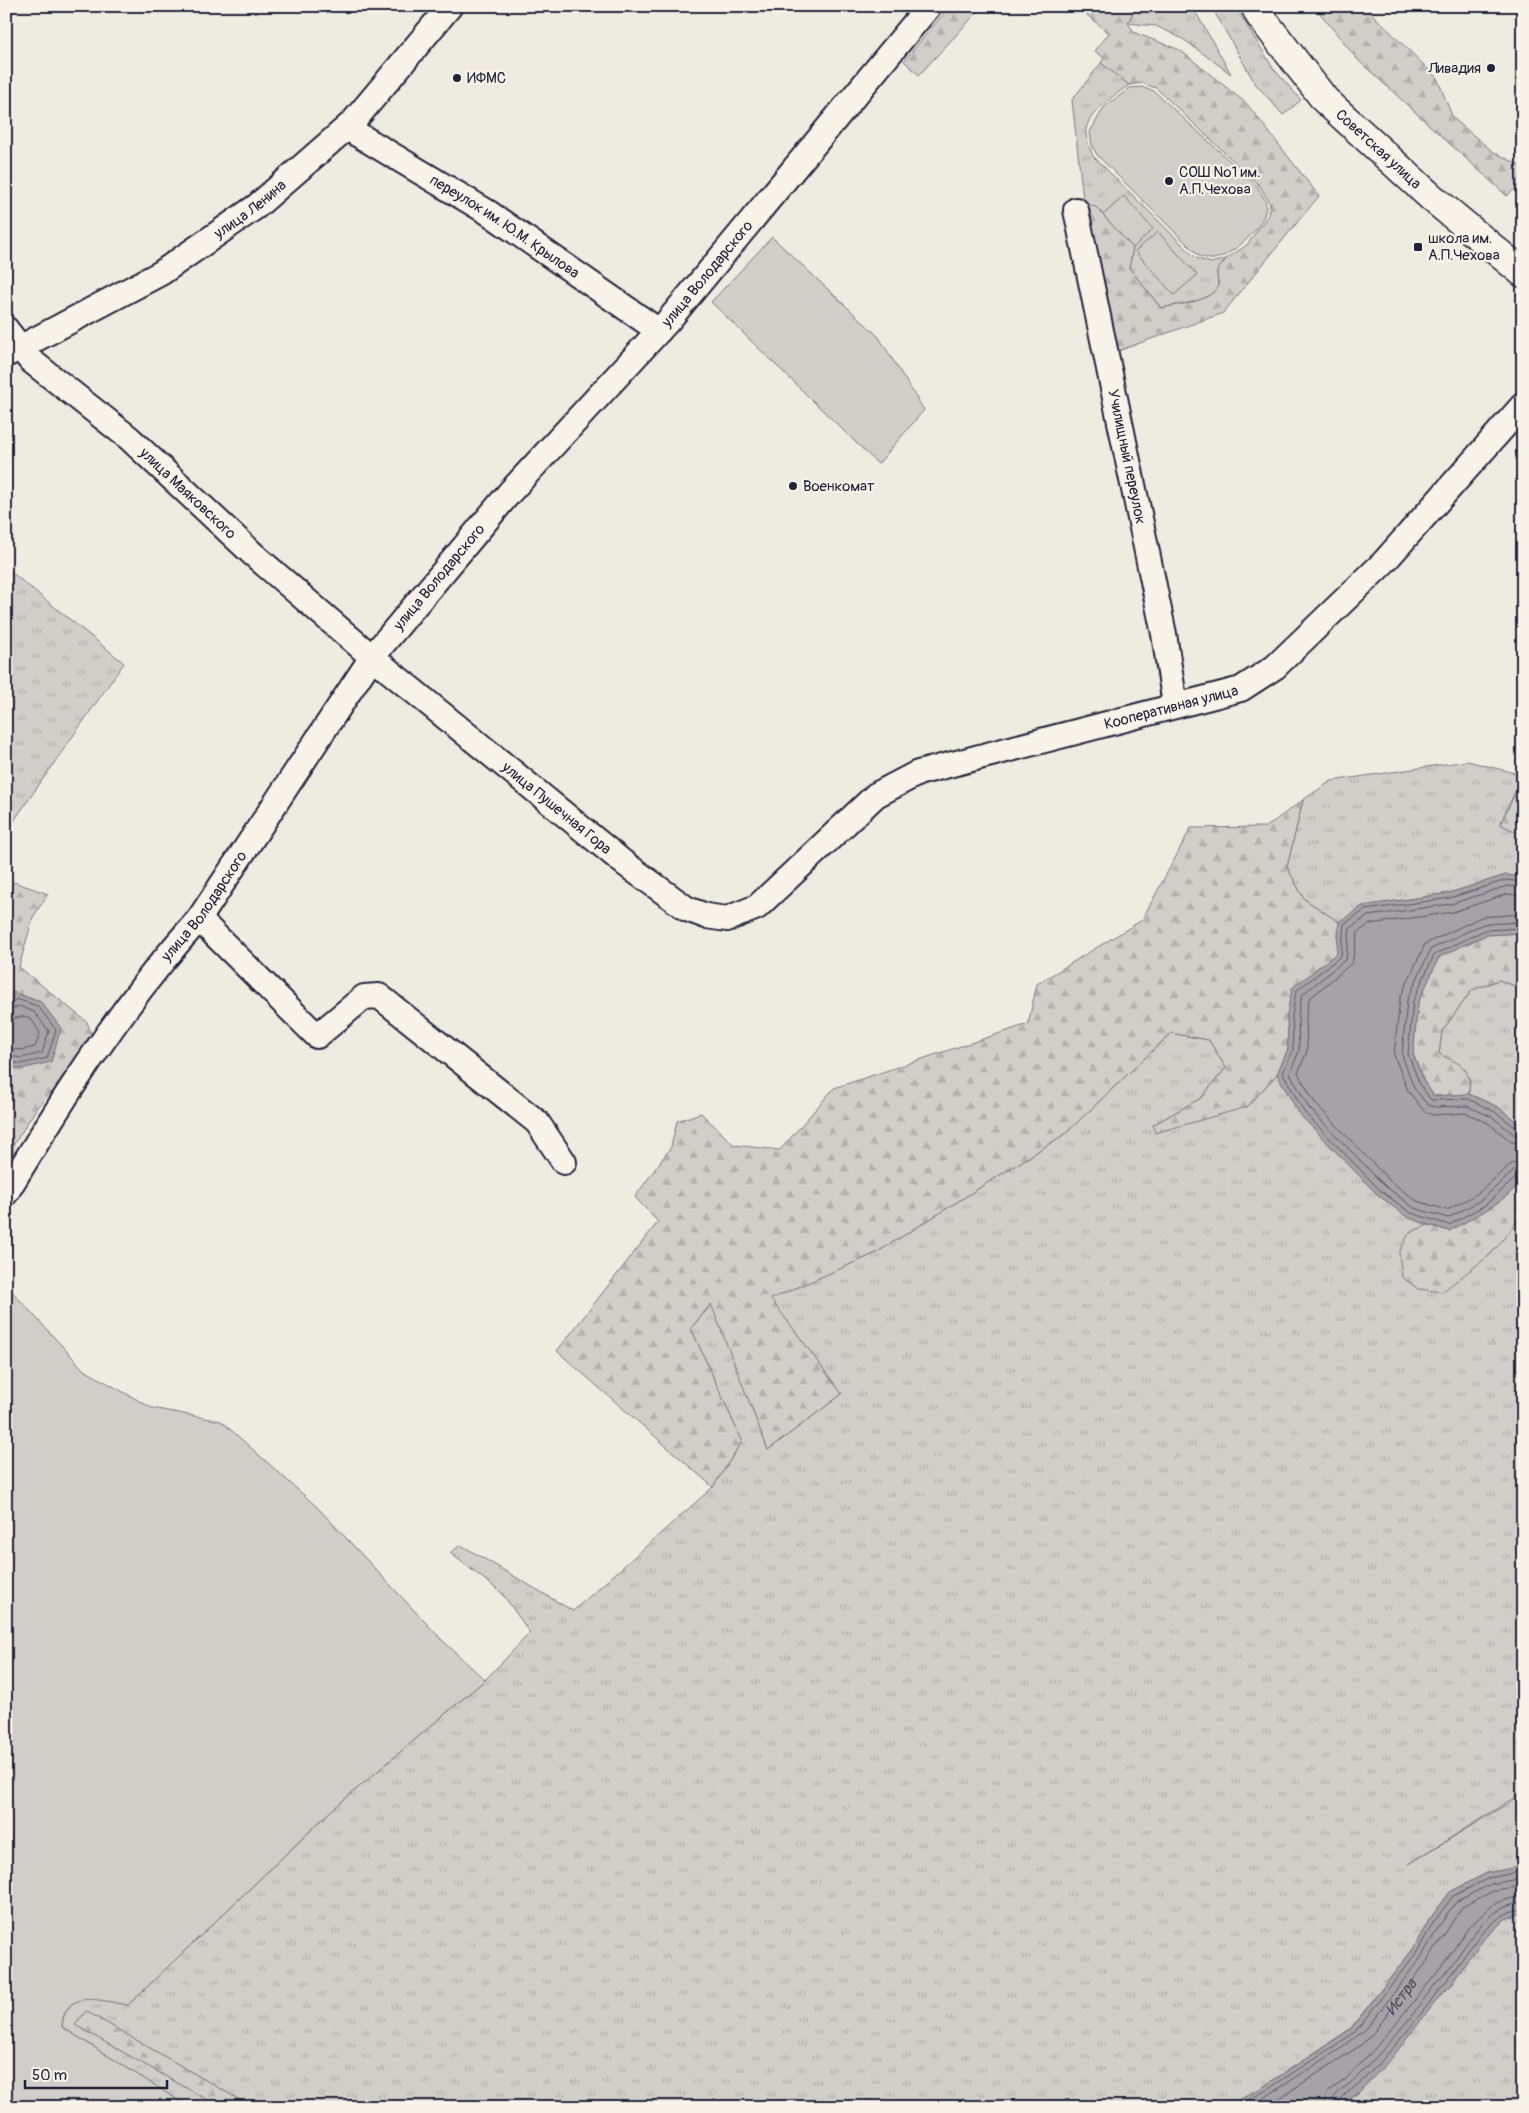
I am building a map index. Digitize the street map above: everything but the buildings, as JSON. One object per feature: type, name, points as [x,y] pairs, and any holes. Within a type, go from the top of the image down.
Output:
[{"type":"main road","name":"Советская улица","points":[[1255,6],[1260,16],[1325,100],[1431,197],[1523,273]]},
{"type":"street","name":"улица Ленина","points":[[14,352],[161,273],[257,206],[347,128],[450,6]]},
{"type":"street","name":"улица Володарского","points":[[6,1192],[66,1093],[167,953],[199,918],[372,657],[510,492],[659,331],[929,6]]},
{"type":"street","name":"переулок им. Ю.М. Крылова","points":[[347,128],[489,213],[659,331]]},
{"type":"street","name":"Училищный переулок","points":[[1076,210],[1164,634],[1175,705]]},
{"type":"street","name":"улица Маяковского","points":[[6,329],[14,352],[30,360],[129,438],[254,555],[372,657]]},
{"type":"street","name":"Кооперативная улица","points":[[757,907],[876,795],[918,773],[1242,689],[1275,667],[1384,562],[1523,405]]},
{"type":"street","name":"улица Пушечная Гора","points":[[372,657],[624,863],[686,909],[706,916],[727,919],[757,907]]},
{"type":"street","points":[[199,918],[318,1036],[364,997],[379,996],[537,1122],[564,1162]]},
{"type":"green space","points":[[950,6],[983,6],[919,75],[904,61]]},
{"type":"green space","points":[[1093,6],[1136,6],[1128,23],[1135,33],[1180,50],[1247,104],[1319,196],[1223,313],[1118,351],[1087,214],[1084,208],[1090,205],[1096,207],[1133,248],[1129,268],[1161,308],[1200,300],[1213,292],[1218,287],[1217,271],[1226,259],[1247,245],[1268,215],[1270,204],[1260,186],[1156,88],[1142,83],[1129,85],[1101,63],[1104,58],[1095,51],[1109,33],[1087,15]]},
{"type":"green space","points":[[1136,6],[1192,6],[1231,74],[1183,39],[1156,26],[1128,23]]},
{"type":"green space","points":[[1211,6],[1235,6],[1273,68],[1301,100],[1283,115],[1255,83]]},
{"type":"green space","points":[[1314,6],[1364,6],[1437,78],[1453,118],[1492,151],[1523,167],[1523,181],[1507,196],[1358,60]]},
{"type":"green space","points":[[1101,63],[1129,85],[1104,104],[1088,122],[1086,136],[1093,156],[1196,258],[1211,263],[1226,259],[1217,271],[1218,287],[1200,300],[1161,308],[1129,268],[1133,247],[1096,207],[1084,208],[1072,100]]},
{"type":"green space","points":[[1141,87],[1154,91],[1258,187],[1264,198],[1266,203],[1265,213],[1261,221],[1248,238],[1231,252],[1212,259],[1199,256],[1097,155],[1092,145],[1090,132],[1104,107],[1130,88]]},
{"type":"green space","points":[[1124,196],[1153,229],[1133,248],[1103,215]]},
{"type":"green space","points":[[1158,232],[1197,275],[1174,295],[1135,251]]},
{"type":"green space","points":[[772,237],[878,336],[924,410],[878,464],[711,302]]},
{"type":"green space","points":[[6,568],[124,663],[6,832]]},
{"type":"green space","points":[[1467,761],[1523,775],[1500,824],[1520,834],[1523,877],[1506,875],[1449,893],[1363,906],[1339,922],[1304,899],[1287,867],[1303,800],[1331,781]]},
{"type":"green space","points":[[1523,778],[1523,849],[1520,834],[1500,824]]},
{"type":"green space","points":[[1303,800],[1287,867],[1304,899],[1339,922],[1337,953],[1316,969],[1287,1014],[1288,1049],[1277,1074],[1247,1107],[1155,1133],[1153,1125],[1201,1098],[1226,1068],[1209,1040],[1171,1033],[1065,1134],[876,1253],[771,1299],[842,1394],[768,1450],[711,1304],[691,1328],[742,1441],[713,1487],[557,1351],[658,1222],[635,1197],[671,1147],[677,1121],[701,1113],[734,1145],[780,1150],[834,1088],[1028,1024],[1037,984],[1142,920],[1191,828],[1266,827]]},
{"type":"green space","points":[[14,882],[48,894],[33,917],[19,967],[87,1022],[92,1036],[55,1089],[38,1106],[14,1144],[12,1161],[6,1172],[6,1066],[21,1069],[41,1002],[12,992],[6,986],[6,892]]},
{"type":"green space","points":[[1523,933],[1523,989],[1499,980],[1472,990],[1442,1031],[1439,1054],[1459,1064],[1466,1072],[1469,1094],[1434,1096],[1424,1082],[1413,1054],[1418,1003],[1439,957],[1486,935]]},
{"type":"green space","points":[[1499,980],[1523,989],[1523,1127],[1498,1107],[1469,1094],[1470,1078],[1439,1054],[1442,1031],[1472,990]]},
{"type":"green space","points":[[1171,1033],[1209,1040],[1226,1068],[1201,1098],[1153,1125],[1247,1107],[1277,1074],[1300,1115],[1408,1217],[1428,1225],[1409,1233],[1518,1221],[1523,1214],[1523,1792],[1409,1864],[1523,1794],[1523,1866],[1487,1873],[1450,1892],[1429,1920],[1413,1949],[1350,2029],[1263,2087],[1226,2107],[252,2107],[87,2012],[76,2025],[220,2107],[189,2107],[62,2027],[65,2014],[70,2006],[77,2001],[96,1999],[128,2005],[333,1809],[485,1680],[530,1633],[502,1593],[450,1553],[461,1545],[573,1611],[713,1487],[742,1441],[691,1328],[712,1304],[768,1450],[842,1394],[770,1299],[876,1253],[1065,1134]]},
{"type":"green space","points":[[1523,1177],[1523,1214],[1491,1254],[1442,1292],[1418,1289],[1402,1277],[1399,1253],[1409,1233],[1428,1225],[1449,1231],[1498,1201]]},
{"type":"green space","points":[[6,1285],[84,1370],[152,1408],[221,1421],[317,1507],[442,1640],[485,1680],[333,1809],[128,2005],[86,2000],[77,2001],[69,2006],[64,2014],[62,2027],[189,2107],[6,2107]]},
{"type":"green space","points":[[1523,1913],[1523,2107],[1339,2107],[1358,2093],[1444,1991],[1452,1985],[1456,1976],[1483,1940],[1505,1919]]},
{"type":"green space","points":[[86,2011],[252,2107],[220,2107],[75,2025]]},
{"type":"water","points":[[1506,875],[1523,877],[1523,933],[1486,935],[1439,957],[1418,1003],[1413,1054],[1424,1082],[1434,1096],[1469,1094],[1498,1107],[1523,1127],[1524,1168],[1518,1185],[1490,1208],[1449,1231],[1408,1218],[1378,1195],[1300,1115],[1277,1074],[1288,1049],[1287,1014],[1292,988],[1337,953],[1339,922],[1363,906],[1449,893]]},
{"type":"water","points":[[12,992],[41,1002],[61,1028],[51,1062],[21,1069],[6,1066],[6,1006]]},
{"type":"water","name":"Истра","points":[[1523,1866],[1523,1913],[1505,1919],[1483,1940],[1456,1976],[1452,1985],[1444,1991],[1391,2059],[1358,2093],[1339,2107],[1226,2107],[1263,2087],[1351,2029],[1413,1949],[1429,1920],[1450,1892],[1487,1873]]},
{"type":"place","name":"Ливадия","points":[[1491,68]]},
{"type":"place","name":"ИФМС","points":[[457,78]]},
{"type":"place","name":"СОШ №1 им. А.П.Чехова","points":[[1169,181]]},
{"type":"place","name":"школа им. А.П.Чехова","points":[[1418,247]]},
{"type":"place","name":"Военкомат","points":[[793,486]]}]
